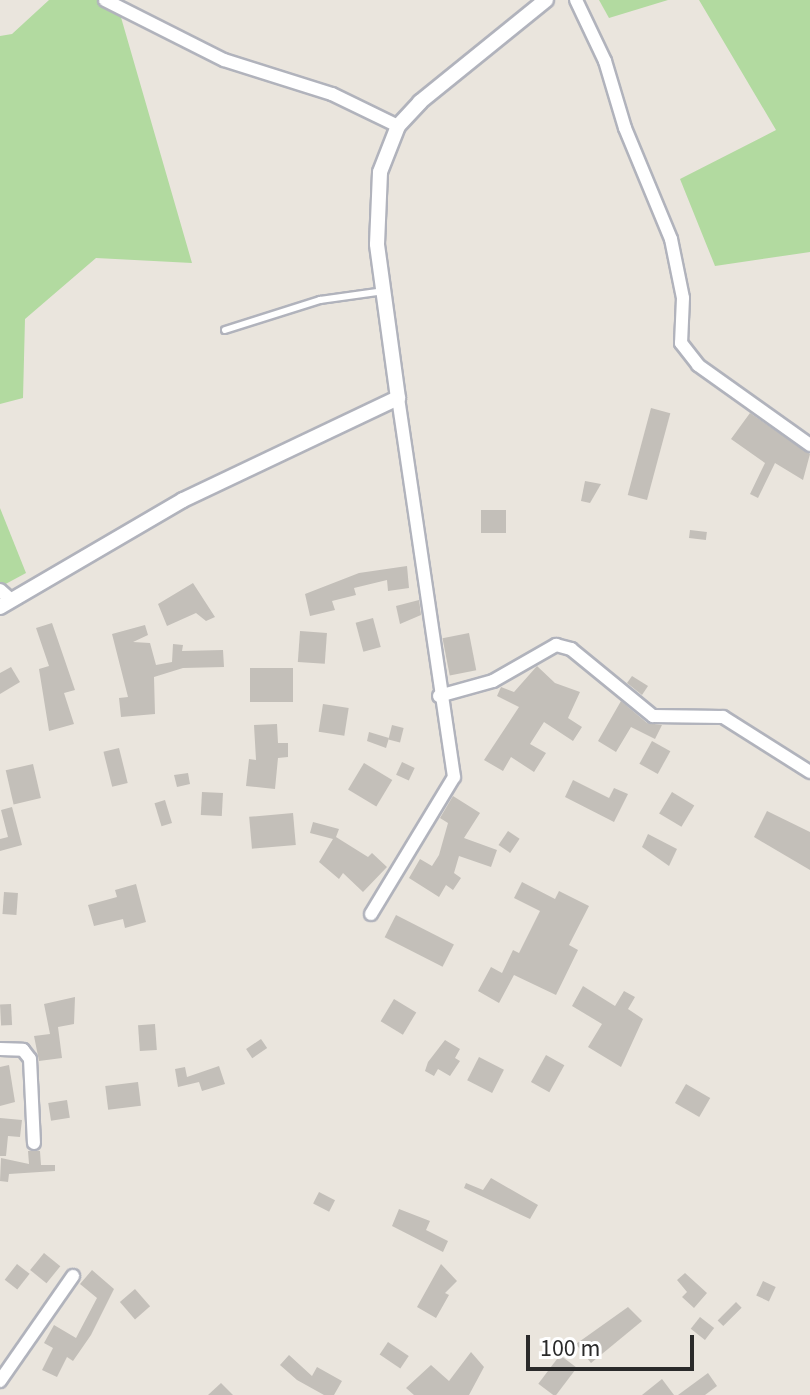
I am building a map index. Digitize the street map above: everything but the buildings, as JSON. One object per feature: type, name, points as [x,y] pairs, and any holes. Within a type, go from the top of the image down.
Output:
[{"type":"street","points":[[105,0],[224,60],[332,94],[398,126]]},
{"type":"street","points":[[371,914],[452,788],[411,459],[398,398],[377,244],[380,172],[398,126],[448,74],[546,0]]},
{"type":"street","points":[[576,0],[605,61],[625,128],[671,239],[683,298],[681,343],[698,365],[810,445]]},
{"type":"street","points":[[4,599],[183,500],[398,398]]},
{"type":"street","points":[[439,696],[493,681],[556,645],[571,649],[653,716],[723,717],[810,772]]},
{"type":"street","points":[[0,1049],[23,1050],[30,1059],[34,1143]]},
{"type":"street","points":[[0,1381],[73,1276]]},
{"type":"lane","points":[[225,330],[320,300],[384,291]]},
{"type":"green space","points":[[49,0],[116,0],[192,263],[96,258],[25,319],[23,398],[0,404],[0,36],[12,34]]},
{"type":"green space","points":[[599,0],[668,0],[609,18]]},
{"type":"green space","points":[[699,0],[810,0],[810,252],[715,266],[680,179],[776,130]]},
{"type":"green space","points":[[0,508],[26,573],[0,587]]}]
